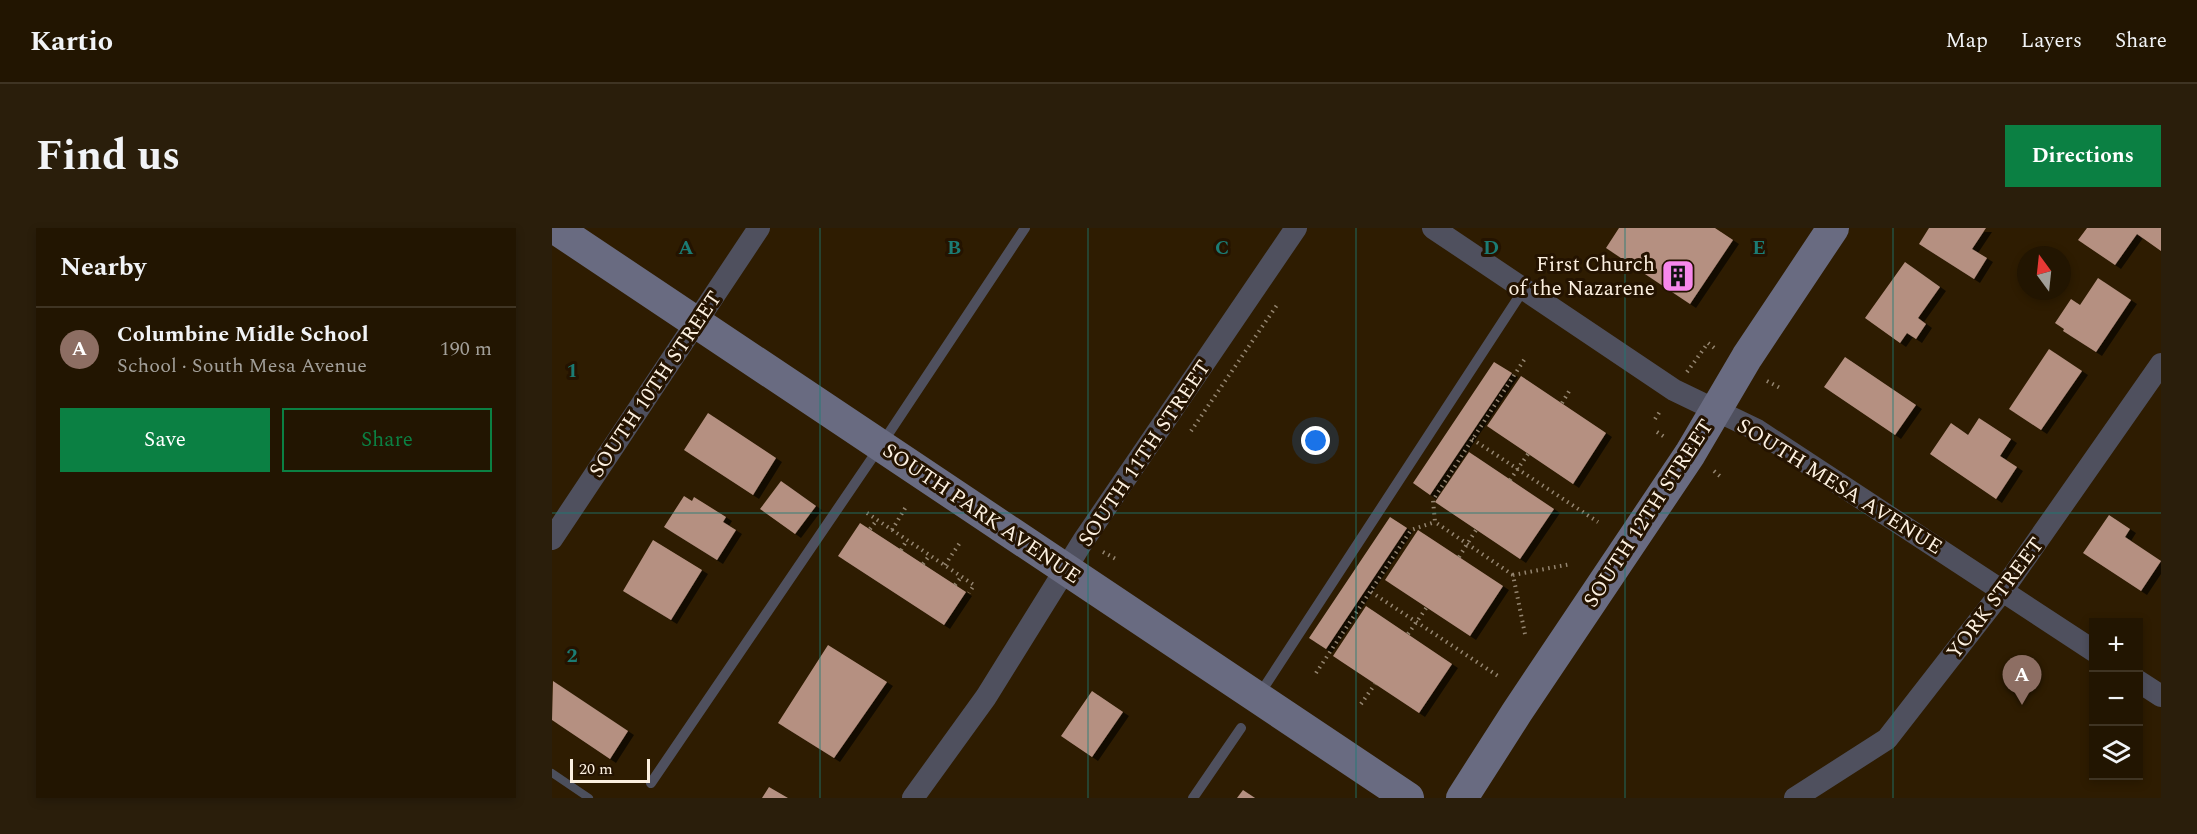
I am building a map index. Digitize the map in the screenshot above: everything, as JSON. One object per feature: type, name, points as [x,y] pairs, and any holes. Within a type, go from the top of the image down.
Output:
[{"type":"street","name":"SOUTH PARK AVENUE","points":[[555,228],[1408,798]]},
{"type":"street","name":"SOUTH 10TH STREET","points":[[552,539],[759,228]]},
{"type":"street","name":"SOUTH 11TH STREET","points":[[913,798],[986,697],[1066,570],[1296,228]]},
{"type":"street","name":"SOUTH MESA AVENUE","points":[[1433,228],[1674,390],[1757,430],[2089,648]]},
{"type":"street","name":"SOUTH 12TH STREET","points":[[1462,798],[1690,454],[1747,357],[1833,228]]},
{"type":"street","name":"YORK STREET","points":[[1795,798],[1887,739],[2003,590],[2161,364]]},
{"type":"street","points":[[2143,684],[2161,696]]},
{"type":"lane","points":[[651,783],[881,445],[1025,228]]},
{"type":"lane","points":[[1257,697],[1524,289]]},
{"type":"lane","points":[[1193,798],[1241,728]]},
{"type":"path","points":[[1191,431],[1277,305]]},
{"type":"path","points":[[1435,522],[1433,500],[1526,357]]},
{"type":"path","points":[[1562,404],[1571,388]]},
{"type":"path","points":[[1472,440],[1598,522]]},
{"type":"path","points":[[1510,480],[1528,454]]},
{"type":"path","points":[[892,530],[907,505]]},
{"type":"path","points":[[867,513],[974,585],[969,593]]},
{"type":"path","points":[[870,530],[877,520]]},
{"type":"path","points":[[1435,522],[1513,575],[1525,634]]},
{"type":"path","points":[[1316,673],[1411,530],[1435,522]]},
{"type":"path","points":[[1459,557],[1476,530]]},
{"type":"path","points":[[901,550],[907,540]]},
{"type":"path","points":[[944,565],[961,541]]},
{"type":"path","points":[[923,564],[929,556]]},
{"type":"path","points":[[1513,575],[1571,564]]},
{"type":"path","points":[[955,585],[962,576]]},
{"type":"path","points":[[1371,592],[1497,676]]},
{"type":"path","points":[[1408,634],[1427,607]]},
{"type":"path","points":[[1361,704],[1375,684]]},
{"type":"building","name":"First Church of the Nazarene","points":[[1619,228],[1715,228],[1733,240],[1690,304],[1606,248]]},
{"type":"building","points":[[1929,228],[1986,228],[1972,249],[1987,258],[1974,279],[1919,244]]},
{"type":"building","points":[[2087,228],[2161,228],[2161,251],[2137,234],[2115,265],[2078,240]]},
{"type":"building","points":[[1905,262],[1940,287],[1918,318],[1926,324],[1916,339],[1907,333],[1900,343],[1865,318]]},
{"type":"building","points":[[2098,278],[2131,300],[2096,352],[2063,331],[2064,329],[2055,323],[2071,299],[2080,305]]},
{"type":"building","points":[[2049,349],[2082,371],[2041,430],[2009,409]]},
{"type":"building","points":[[1845,357],[1916,405],[1895,435],[1824,387]]},
{"type":"building","points":[[1494,362],[1512,373],[1430,495],[1413,483]]},
{"type":"building","points":[[1521,376],[1606,433],[1573,484],[1487,426]]},
{"type":"building","points":[[708,413],[776,458],[753,495],[684,450]]},
{"type":"building","points":[[1979,418],[2011,439],[2000,456],[2017,467],[1996,499],[1930,454],[1951,423],[1968,435]]},
{"type":"building","points":[[1469,452],[1554,509],[1520,559],[1435,502]]},
{"type":"building","points":[[781,481],[816,506],[795,534],[760,509]]},
{"type":"building","points":[[684,496],[692,501],[694,497],[726,517],[723,522],[736,530],[717,560],[664,527]]},
{"type":"building","points":[[2109,515],[2130,529],[2125,537],[2161,561],[2141,591],[2083,553]]},
{"type":"building","points":[[1390,517],[1407,528],[1326,649],[1309,638]]},
{"type":"building","points":[[860,523],[966,592],[944,625],[838,556]]},
{"type":"building","points":[[1418,530],[1503,586],[1470,636],[1385,580]]},
{"type":"building","points":[[653,540],[702,570],[671,620],[623,591]]},
{"type":"building","points":[[1366,606],[1452,664],[1419,713],[1333,656]]},
{"type":"building","points":[[828,645],[887,682],[834,758],[778,723]]},
{"type":"building","points":[[553,681],[628,731],[610,759],[552,720]]},
{"type":"building","points":[[1092,691],[1123,712],[1092,757],[1061,736]]},
{"type":"building","points":[[769,787],[788,798],[762,798]]},
{"type":"building","points":[[1243,790],[1255,798],[1237,798]]},
{"type":"waterway","points":[[552,773],[589,798]]},
{"type":"place","name":"First Church of the Nazarene","points":[[1678,276]]},
{"type":"place","name":"Columbine Midle School","points":[[2022,705]]}]
